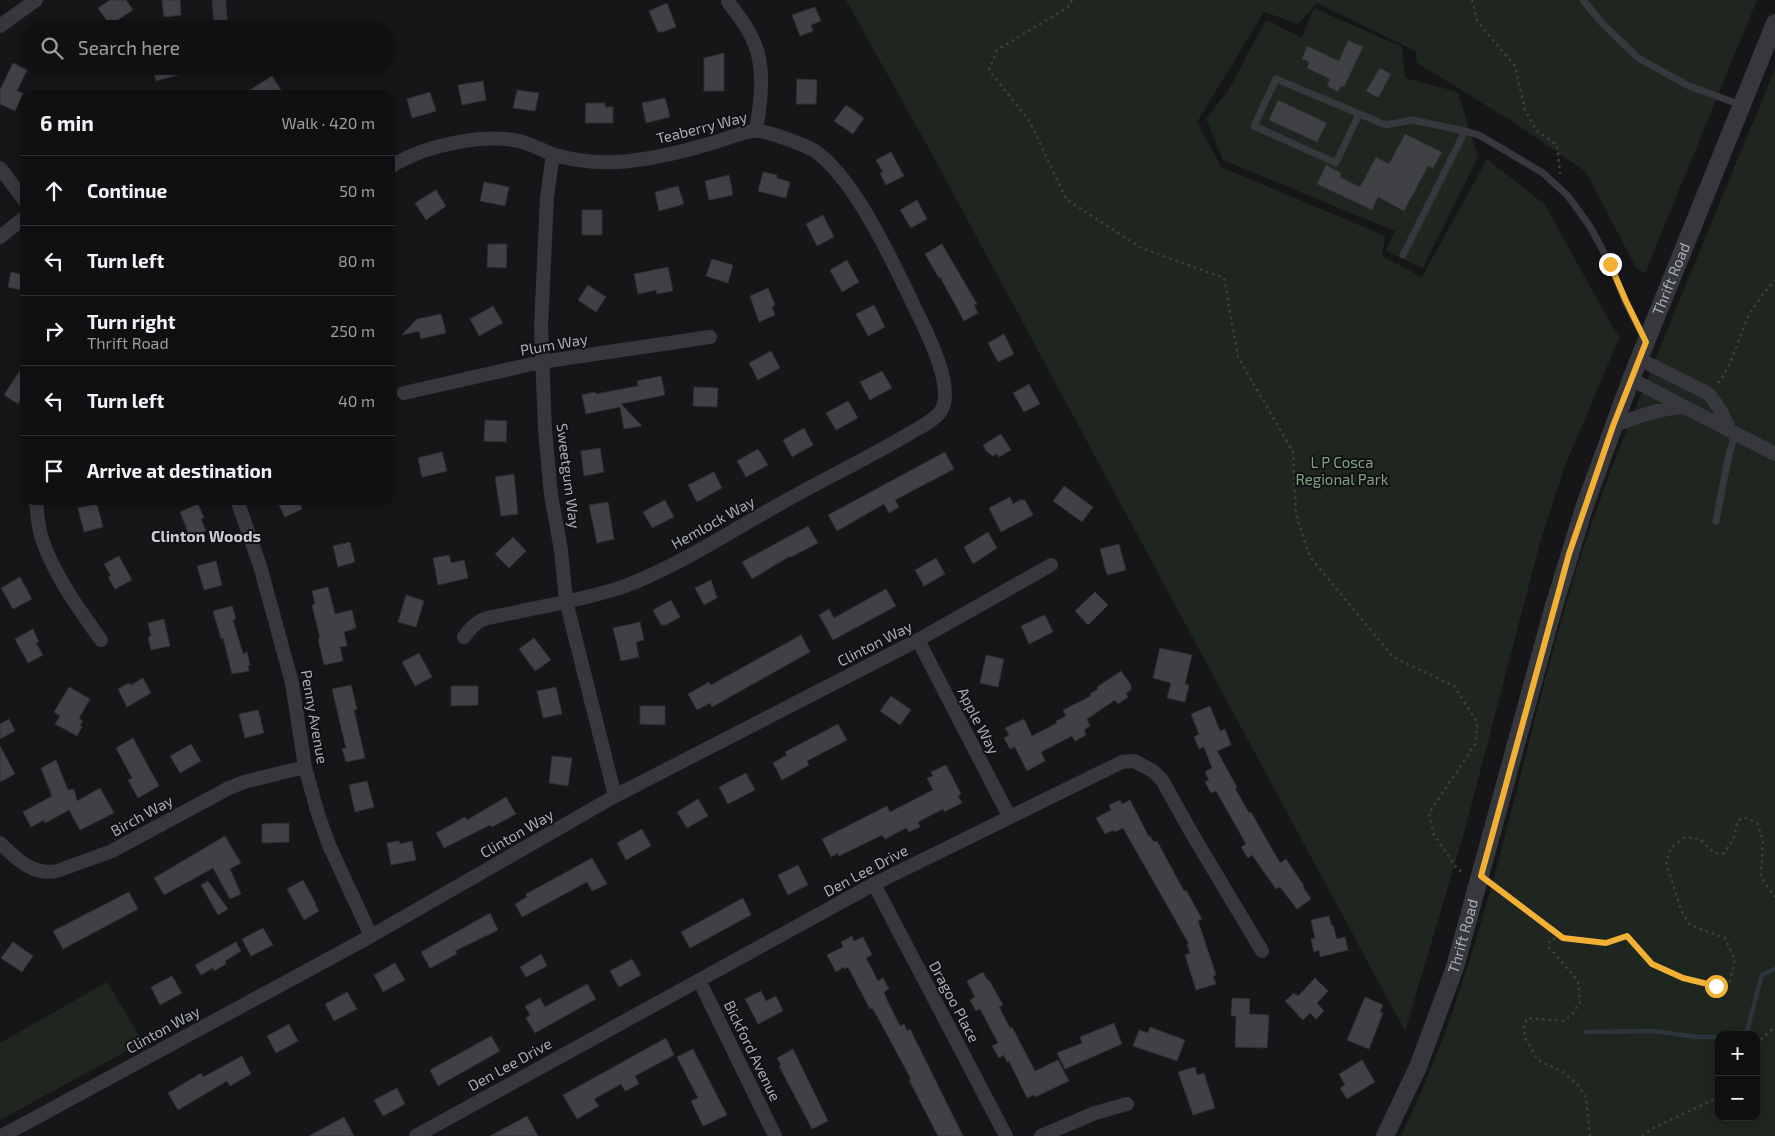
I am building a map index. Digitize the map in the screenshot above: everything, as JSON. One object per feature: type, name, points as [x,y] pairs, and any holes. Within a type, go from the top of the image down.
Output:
[{"type":"street","points":[[0,26],[36,0]]},
{"type":"street","points":[[219,0],[220,20]]},
{"type":"street","points":[[728,2],[744,22],[754,40],[759,60],[761,81],[756,130]]},
{"type":"street","name":"Thrift Road","points":[[1385,1136],[1418,1067],[1455,966],[1553,609],[1585,505],[1631,379],[1775,23]]},
{"type":"street","name":"Teaberry Way","points":[[395,165],[417,154],[436,148],[492,139],[518,141],[574,160],[596,162],[626,161],[655,157],[756,130],[799,143],[815,152],[844,181],[873,226],[930,340],[942,370],[944,386]]},
{"type":"street","name":"Sweetgum Way","points":[[553,154],[543,250],[541,362],[551,495],[562,550],[566,601],[615,796]]},
{"type":"street","points":[[0,168],[20,194]]},
{"type":"street","points":[[0,237],[20,221]]},
{"type":"street","name":"Plum Way","points":[[404,393],[541,362],[710,337]]},
{"type":"street","points":[[1639,359],[1709,394],[1722,411],[1730,431]]},
{"type":"street","points":[[1631,379],[1775,454]]},
{"type":"street","name":"Hemlock Way","points":[[464,637],[470,628],[481,621],[533,607],[596,595],[626,585],[665,567],[894,443],[926,423],[942,410],[945,398],[944,386]]},
{"type":"street","points":[[1613,426],[1665,408],[1683,406]]},
{"type":"street","points":[[36,505],[43,541],[59,578],[101,640]]},
{"type":"street","name":"Penny Avenue","points":[[239,505],[260,566],[292,683],[305,767],[318,814],[329,845],[371,936]]},
{"type":"street","name":"Clinton Way","points":[[2,1136],[371,936],[615,796],[918,640],[1051,566]]},
{"type":"street","name":"Apple Way","points":[[918,640],[1008,816]]},
{"type":"street","name":"Den Lee Drive","points":[[416,1136],[874,884],[1008,816],[1122,762],[1134,761],[1153,771],[1162,780],[1262,951]]},
{"type":"street","name":"Birch Way","points":[[0,843],[23,864],[48,873],[57,871],[112,852],[229,788],[244,782],[305,767]]},
{"type":"street","name":"Dragoo Place","points":[[874,884],[1006,1136]]},
{"type":"street","name":"Bickford Avenue","points":[[699,980],[775,1136]]},
{"type":"street","points":[[1041,1136],[1095,1113],[1126,1104]]},
{"type":"lane","points":[[1583,0],[1638,58],[1689,86],[1742,105]]},
{"type":"lane","points":[[1359,114],[1336,163],[1254,126],[1276,79],[1386,125],[1412,120],[1480,135],[1543,173],[1568,196],[1591,228],[1646,342]]},
{"type":"lane","points":[[1403,254],[1465,131]]},
{"type":"lane","points":[[1716,521],[1733,442],[1730,431]]},
{"type":"path","points":[[1072,0],[1068,7],[997,50],[989,70],[1030,122],[1066,199],[1141,248],[1224,278],[1238,357],[1293,452],[1296,515],[1310,557],[1394,657],[1454,686],[1478,722],[1476,743],[1429,813],[1434,834],[1458,870],[1481,876],[1563,938]]},
{"type":"path","points":[[1472,0],[1477,22],[1514,66],[1524,110],[1536,130],[1557,145],[1561,190]]},
{"type":"path","points":[[1709,394],[1720,381],[1748,317],[1775,280]]},
{"type":"path","points":[[1590,1136],[1586,1098],[1578,1084],[1563,1072],[1538,1060],[1525,1038],[1524,1025],[1527,1018],[1564,1021],[1573,1013],[1580,1002],[1578,981],[1548,946],[1552,939],[1563,938],[1606,943],[1627,936],[1652,964],[1683,978],[1716,986],[1730,981],[1735,960],[1725,938],[1690,925],[1681,910],[1666,862],[1671,848],[1685,837],[1700,840],[1714,853],[1724,853],[1733,840],[1738,820],[1746,818],[1757,823],[1763,840],[1761,877],[1775,897]]},
{"type":"path","points":[[1760,1041],[1775,1028]]},
{"type":"path","points":[[1642,1136],[1653,1128],[1715,1099]]},
{"type":"green space","name":"L P Cosca Regional Park","points":[[846,0],[1757,0],[1645,273],[1636,268],[1586,172],[1510,120],[1417,63],[1415,51],[1317,3],[1298,24],[1264,12],[1197,122],[1221,167],[1385,236],[1382,256],[1422,277],[1487,159],[1545,205],[1612,326],[1620,336],[1566,463],[1541,539],[1464,833],[1405,1031],[933,156]]},
{"type":"green space","points":[[1314,8],[1402,47],[1405,78],[1458,92],[1478,157],[1423,268],[1386,251],[1395,231],[1223,160],[1206,119],[1228,91],[1266,20],[1302,38]]},
{"type":"green space","points":[[1775,69],[1775,1136],[1401,1136],[1432,1066],[1458,995],[1481,922],[1559,628],[1581,555],[1637,403]]},
{"type":"green space","points":[[107,982],[143,1042],[0,1120],[0,1043]]},
{"type":"building","points":[[110,0],[126,0],[133,10],[118,20],[106,20],[98,8]]},
{"type":"building","points":[[162,0],[180,0],[181,15],[164,17]]},
{"type":"building","points":[[667,3],[676,27],[658,32],[649,11]]},
{"type":"building","points":[[815,7],[821,21],[811,25],[813,31],[800,36],[792,15]]},
{"type":"building","points":[[1348,40],[1363,47],[1344,87],[1341,86],[1338,92],[1327,86],[1330,79],[1307,68],[1309,62],[1302,59],[1307,46],[1339,61]]},
{"type":"building","points":[[724,53],[724,91],[704,91],[704,58]]},
{"type":"building","points":[[13,63],[20,66],[20,75],[25,75],[17,91],[20,92],[20,100],[15,111],[0,104],[0,90]]},
{"type":"building","points":[[1380,68],[1391,74],[1378,98],[1366,91]]},
{"type":"building","points":[[154,75],[178,75],[156,81]]},
{"type":"building","points":[[272,76],[281,90],[250,90]]},
{"type":"building","points":[[797,79],[817,80],[816,104],[796,104]]},
{"type":"building","points":[[483,81],[486,100],[462,105],[458,85]]},
{"type":"building","points":[[517,90],[539,93],[535,111],[513,108]]},
{"type":"building","points":[[430,92],[436,111],[412,118],[407,99]]},
{"type":"building","points":[[665,98],[670,117],[646,123],[642,103]]},
{"type":"building","points":[[1278,100],[1327,123],[1317,142],[1269,120]]},
{"type":"building","points":[[586,103],[605,103],[605,107],[613,107],[613,123],[585,123]]},
{"type":"building","points":[[846,105],[864,118],[853,134],[834,121]]},
{"type":"building","points":[[1405,134],[1442,152],[1433,168],[1428,166],[1404,211],[1378,197],[1372,210],[1317,184],[1326,165],[1341,173],[1340,177],[1360,187],[1376,157],[1389,164]]},
{"type":"building","points":[[891,152],[904,176],[886,185],[880,173],[883,172],[876,160]]},
{"type":"building","points":[[763,172],[777,175],[777,178],[790,182],[786,198],[758,191]]},
{"type":"building","points":[[729,175],[733,195],[709,200],[705,181]]},
{"type":"building","points":[[484,182],[509,187],[505,206],[480,201]]},
{"type":"building","points":[[678,186],[684,204],[659,211],[655,192]]},
{"type":"building","points":[[436,190],[446,206],[426,220],[415,203]]},
{"type":"building","points":[[917,200],[927,219],[911,228],[900,210]]},
{"type":"building","points":[[582,210],[602,210],[602,235],[582,235]]},
{"type":"building","points":[[823,215],[834,237],[817,246],[806,224]]},
{"type":"building","points":[[488,244],[507,244],[506,268],[487,267]]},
{"type":"building","points":[[942,244],[977,304],[974,305],[978,313],[964,321],[925,254]]},
{"type":"building","points":[[712,259],[733,265],[728,283],[706,276]]},
{"type":"building","points":[[847,260],[859,282],[842,292],[830,270]]},
{"type":"building","points":[[668,267],[673,291],[657,294],[656,290],[638,294],[634,274]]},
{"type":"building","points":[[11,272],[20,274],[20,290],[8,287]]},
{"type":"building","points":[[588,285],[606,297],[596,312],[578,300]]},
{"type":"building","points":[[768,288],[775,305],[772,307],[775,315],[759,322],[750,296]]},
{"type":"building","points":[[874,305],[885,327],[868,336],[856,314]]},
{"type":"building","points":[[493,306],[503,323],[479,336],[470,319]]},
{"type":"building","points":[[441,314],[446,333],[421,339],[419,331],[402,335],[417,319]]},
{"type":"building","points":[[1004,334],[1014,354],[998,362],[988,343]]},
{"type":"building","points":[[771,351],[780,368],[758,380],[749,363]]},
{"type":"building","points":[[20,371],[20,401],[18,404],[4,395]]},
{"type":"building","points":[[882,371],[892,388],[870,400],[860,382]]},
{"type":"building","points":[[661,376],[665,395],[621,404],[642,426],[624,429],[620,407],[586,414],[582,395],[638,386],[637,381]]},
{"type":"building","points":[[1029,384],[1040,404],[1024,412],[1013,393]]},
{"type":"building","points":[[694,387],[718,388],[717,407],[693,406]]},
{"type":"building","points":[[848,401],[858,418],[836,430],[826,413]]},
{"type":"building","points":[[485,420],[507,421],[506,442],[484,441]]},
{"type":"building","points":[[804,428],[813,445],[792,457],[783,440]]},
{"type":"building","points":[[1001,434],[1011,450],[999,457],[997,454],[993,456],[987,452],[983,445]]},
{"type":"building","points":[[600,448],[604,472],[584,476],[581,451]]},
{"type":"building","points":[[758,449],[768,465],[746,477],[737,461]]},
{"type":"building","points":[[442,452],[447,471],[422,477],[418,458]]},
{"type":"building","points":[[945,452],[954,469],[895,500],[899,507],[889,513],[884,504],[837,531],[828,515]]},
{"type":"building","points":[[714,472],[722,488],[697,502],[688,485]]},
{"type":"building","points":[[514,474],[518,514],[501,516],[495,477]]},
{"type":"building","points":[[1064,486],[1093,507],[1082,522],[1053,501]]},
{"type":"building","points":[[1010,497],[1013,504],[1020,500],[1025,500],[1033,515],[1001,532],[989,508]]},
{"type":"building","points":[[665,500],[674,517],[652,528],[643,512]]},
{"type":"building","points":[[608,502],[614,539],[597,543],[589,505]]},
{"type":"building","points":[[97,505],[103,527],[84,532],[78,508]]},
{"type":"building","points":[[198,505],[204,518],[201,519],[206,531],[190,537],[180,512]]},
{"type":"building","points":[[279,505],[300,505],[302,509],[285,517]]},
{"type":"building","points":[[808,526],[818,543],[790,556],[752,579],[742,562]]},
{"type":"building","points":[[988,532],[997,548],[973,564],[964,547]]},
{"type":"building","points":[[513,537],[526,551],[509,568],[495,554]]},
{"type":"building","points":[[350,542],[355,562],[338,567],[333,546]]},
{"type":"building","points":[[1119,544],[1126,570],[1107,575],[1100,549]]},
{"type":"building","points":[[449,555],[451,563],[464,560],[468,578],[438,585],[433,558]]},
{"type":"building","points":[[119,556],[132,580],[115,589],[108,577],[111,576],[104,564]]},
{"type":"building","points":[[936,558],[945,574],[924,586],[915,570]]},
{"type":"building","points":[[216,561],[222,585],[204,590],[197,566]]},
{"type":"building","points":[[20,577],[32,599],[13,609],[1,588]]},
{"type":"building","points":[[711,580],[717,598],[704,605],[695,588]]},
{"type":"building","points":[[328,587],[335,614],[352,610],[356,628],[344,632],[347,646],[340,647],[343,661],[324,665],[312,605],[315,604],[312,591]]},
{"type":"building","points":[[886,589],[896,606],[833,640],[819,615],[829,609],[834,618]]},
{"type":"building","points":[[1095,592],[1108,605],[1088,625],[1075,611]]},
{"type":"building","points":[[406,595],[424,601],[416,627],[398,622]]},
{"type":"building","points":[[671,600],[680,617],[666,625],[661,625],[653,610]]},
{"type":"building","points":[[232,606],[236,619],[233,620],[243,654],[247,652],[250,665],[248,666],[249,671],[232,674],[223,638],[221,639],[213,611]]},
{"type":"building","points":[[1045,615],[1053,632],[1029,644],[1021,626]]},
{"type":"building","points":[[164,619],[170,646],[151,650],[148,637],[151,636],[148,623]]},
{"type":"building","points":[[640,622],[644,640],[636,642],[639,657],[621,661],[613,628]]},
{"type":"building","points":[[33,629],[39,642],[36,643],[43,655],[28,663],[15,639]]},
{"type":"building","points":[[801,635],[810,652],[712,707],[710,703],[697,710],[688,694],[709,682],[711,685]]},
{"type":"building","points":[[534,638],[551,660],[535,671],[519,649]]},
{"type":"building","points":[[1160,648],[1192,655],[1185,684],[1189,685],[1185,702],[1167,698],[1171,683],[1153,678]]},
{"type":"building","points":[[419,653],[432,677],[415,686],[402,662]]},
{"type":"building","points":[[986,655],[1004,659],[998,687],[980,683]]},
{"type":"building","points":[[1121,671],[1131,685],[1131,690],[1126,693],[1128,697],[1118,704],[1115,700],[1087,719],[1090,726],[1084,730],[1086,735],[1075,741],[1072,736],[1041,752],[1045,761],[1027,771],[1015,747],[1010,749],[1004,738],[1009,735],[1005,728],[1024,719],[1032,736],[1057,723],[1056,721],[1066,716],[1063,710],[1091,696],[1090,694],[1098,689],[1097,687]]},
{"type":"building","points":[[143,678],[151,693],[127,707],[118,689],[129,683],[131,685]]},
{"type":"building","points":[[351,685],[357,709],[354,710],[365,758],[346,762],[342,749],[346,748],[332,689]]},
{"type":"building","points":[[451,686],[478,686],[478,705],[451,706]]},
{"type":"building","points":[[69,687],[90,699],[79,718],[83,721],[77,736],[55,724],[60,716],[54,712]]},
{"type":"building","points":[[556,687],[562,714],[543,718],[537,691]]},
{"type":"building","points":[[891,696],[911,710],[900,725],[880,711]]},
{"type":"building","points":[[640,706],[665,706],[665,725],[640,724]]},
{"type":"building","points":[[1210,706],[1220,731],[1225,729],[1231,745],[1217,751],[1237,787],[1235,788],[1280,863],[1286,859],[1311,899],[1297,909],[1280,887],[1276,889],[1252,855],[1248,858],[1241,847],[1246,844],[1228,812],[1216,791],[1211,793],[1205,782],[1209,780],[1205,772],[1212,768],[1204,747],[1199,749],[1194,737],[1199,734],[1191,714]]},
{"type":"building","points":[[258,710],[264,733],[245,738],[239,714]]},
{"type":"building","points":[[9,719],[15,731],[0,739],[0,724]]},
{"type":"building","points":[[838,724],[847,740],[807,761],[809,765],[782,780],[773,763],[787,755],[785,752]]},
{"type":"building","points":[[133,738],[159,786],[138,798],[128,780],[132,778],[116,748]]},
{"type":"building","points":[[191,744],[201,761],[180,773],[170,756]]},
{"type":"building","points":[[0,746],[15,774],[0,782]]},
{"type":"building","points":[[552,756],[572,758],[568,786],[549,783]]},
{"type":"building","points":[[56,760],[68,790],[74,789],[77,801],[100,788],[114,813],[80,830],[69,810],[45,823],[44,820],[31,827],[23,812],[52,796],[41,768]]},
{"type":"building","points":[[946,765],[961,794],[958,796],[962,803],[944,812],[943,809],[918,822],[920,827],[909,832],[906,828],[885,839],[882,835],[839,856],[838,853],[831,857],[822,839],[887,806],[890,812],[933,790],[927,778],[933,776],[931,772]]},
{"type":"building","points":[[746,773],[755,790],[728,804],[719,787]]},
{"type":"building","points":[[367,781],[374,807],[355,812],[349,785]]},
{"type":"building","points":[[506,797],[516,814],[492,827],[490,825],[444,848],[436,833],[465,817],[467,820]]},
{"type":"building","points":[[698,799],[708,816],[687,828],[677,812]]},
{"type":"building","points":[[1120,800],[1122,804],[1130,800],[1149,837],[1154,842],[1157,841],[1184,891],[1186,890],[1202,919],[1198,921],[1216,975],[1213,976],[1216,984],[1196,990],[1185,955],[1190,953],[1187,945],[1189,944],[1123,828],[1105,834],[1096,818],[1111,810],[1109,805]]},
{"type":"building","points":[[289,823],[289,842],[262,843],[262,824]]},
{"type":"building","points":[[642,829],[651,846],[626,860],[617,843]]},
{"type":"building","points":[[225,836],[241,863],[230,869],[241,894],[230,899],[213,868],[164,895],[154,878]]},
{"type":"building","points":[[399,841],[400,844],[412,841],[416,860],[391,865],[387,843]]},
{"type":"building","points":[[592,858],[607,884],[592,891],[587,882],[522,917],[515,904],[527,897],[526,894]]},
{"type":"building","points":[[798,865],[808,885],[788,895],[778,875]]},
{"type":"building","points":[[303,880],[319,911],[304,920],[287,889]]},
{"type":"building","points":[[208,881],[228,909],[218,915],[201,885]]},
{"type":"building","points":[[129,892],[138,909],[63,949],[53,931]]},
{"type":"building","points":[[743,898],[751,915],[690,948],[681,932]]},
{"type":"building","points":[[490,913],[498,930],[455,951],[457,954],[430,968],[421,952]]},
{"type":"building","points":[[1329,916],[1337,939],[1345,937],[1348,950],[1320,957],[1319,950],[1314,952],[1311,939],[1315,938],[1311,920]]},
{"type":"building","points":[[263,928],[273,945],[251,956],[242,939]]},
{"type":"building","points":[[852,936],[854,941],[863,937],[872,955],[866,958],[878,981],[883,978],[889,989],[884,992],[900,1026],[904,1024],[907,1031],[910,1029],[963,1136],[938,1136],[909,1080],[911,1079],[848,967],[845,969],[844,967],[836,972],[827,955],[843,947],[841,942]]},
{"type":"building","points":[[13,942],[33,956],[22,972],[1,958]]},
{"type":"building","points":[[236,942],[241,951],[225,961],[226,964],[214,971],[213,968],[201,975],[195,965]]},
{"type":"building","points":[[541,954],[547,966],[526,977],[520,967]]},
{"type":"building","points":[[632,959],[641,975],[619,987],[610,971]]},
{"type":"building","points":[[395,963],[405,980],[383,992],[374,975]]},
{"type":"building","points":[[983,972],[1003,1005],[999,1007],[1010,1028],[1012,1027],[1035,1071],[1058,1060],[1069,1081],[1035,1097],[1034,1095],[1027,1098],[1009,1061],[1007,1062],[1004,1055],[999,1058],[992,1046],[998,1043],[980,1009],[976,1011],[970,1000],[975,997],[967,981]]},
{"type":"building","points":[[172,976],[182,993],[160,1005],[151,987]]},
{"type":"building","points":[[1315,978],[1328,991],[1317,1003],[1324,1011],[1316,1019],[1310,1013],[1303,1020],[1285,1001],[1294,993],[1298,996]]},
{"type":"building","points":[[587,984],[596,999],[535,1033],[526,1018],[530,1015],[525,1006],[540,998],[545,1007]]},
{"type":"building","points":[[761,991],[766,1001],[776,996],[783,1011],[758,1024],[745,999]]},
{"type":"building","points":[[347,992],[357,1009],[334,1021],[325,1004]]},
{"type":"building","points":[[1365,997],[1383,1005],[1380,1012],[1383,1013],[1369,1049],[1347,1040]]},
{"type":"building","points":[[1232,998],[1250,999],[1249,1014],[1269,1015],[1267,1048],[1235,1047],[1236,1016],[1231,1016]]},
{"type":"building","points":[[1114,1023],[1122,1044],[1065,1069],[1057,1053],[1082,1043],[1080,1037]]},
{"type":"building","points":[[289,1024],[298,1041],[276,1053],[267,1036]]},
{"type":"building","points":[[1150,1027],[1185,1040],[1177,1061],[1133,1046],[1139,1030],[1148,1033]]},
{"type":"building","points":[[491,1036],[500,1051],[438,1086],[430,1070]]},
{"type":"building","points":[[666,1038],[674,1055],[635,1076],[639,1084],[625,1091],[621,1084],[594,1099],[599,1106],[577,1119],[563,1095]]},
{"type":"building","points":[[693,1049],[727,1115],[703,1126],[691,1101],[698,1098],[677,1057]]},
{"type":"building","points":[[793,1049],[828,1121],[812,1129],[779,1066],[781,1065],[777,1058]]},
{"type":"building","points":[[242,1056],[251,1074],[230,1086],[227,1081],[178,1110],[168,1093],[201,1073],[203,1077]]},
{"type":"building","points":[[1362,1060],[1375,1082],[1347,1099],[1340,1088],[1345,1085],[1339,1074]]},
{"type":"building","points":[[1195,1067],[1197,1075],[1204,1073],[1215,1108],[1193,1115],[1178,1072]]},
{"type":"building","points":[[397,1088],[405,1104],[383,1116],[374,1100]]},
{"type":"building","points":[[527,1116],[538,1136],[490,1136]]},
{"type":"building","points":[[344,1117],[354,1136],[309,1136]]},
{"type":"waterway","points":[[1747,1031],[1762,975],[1775,969]]},
{"type":"waterway","points":[[1586,1032],[1654,1031],[1696,1037],[1715,1037]]},
{"type":"district","name":"Clinton Woods","points":[[206,536]]},
{"type":"route","points":[[1610,264],[1646,342],[1613,426],[1569,554],[1481,876],[1563,938],[1606,943],[1627,936],[1652,964],[1683,978],[1716,986]]}]
